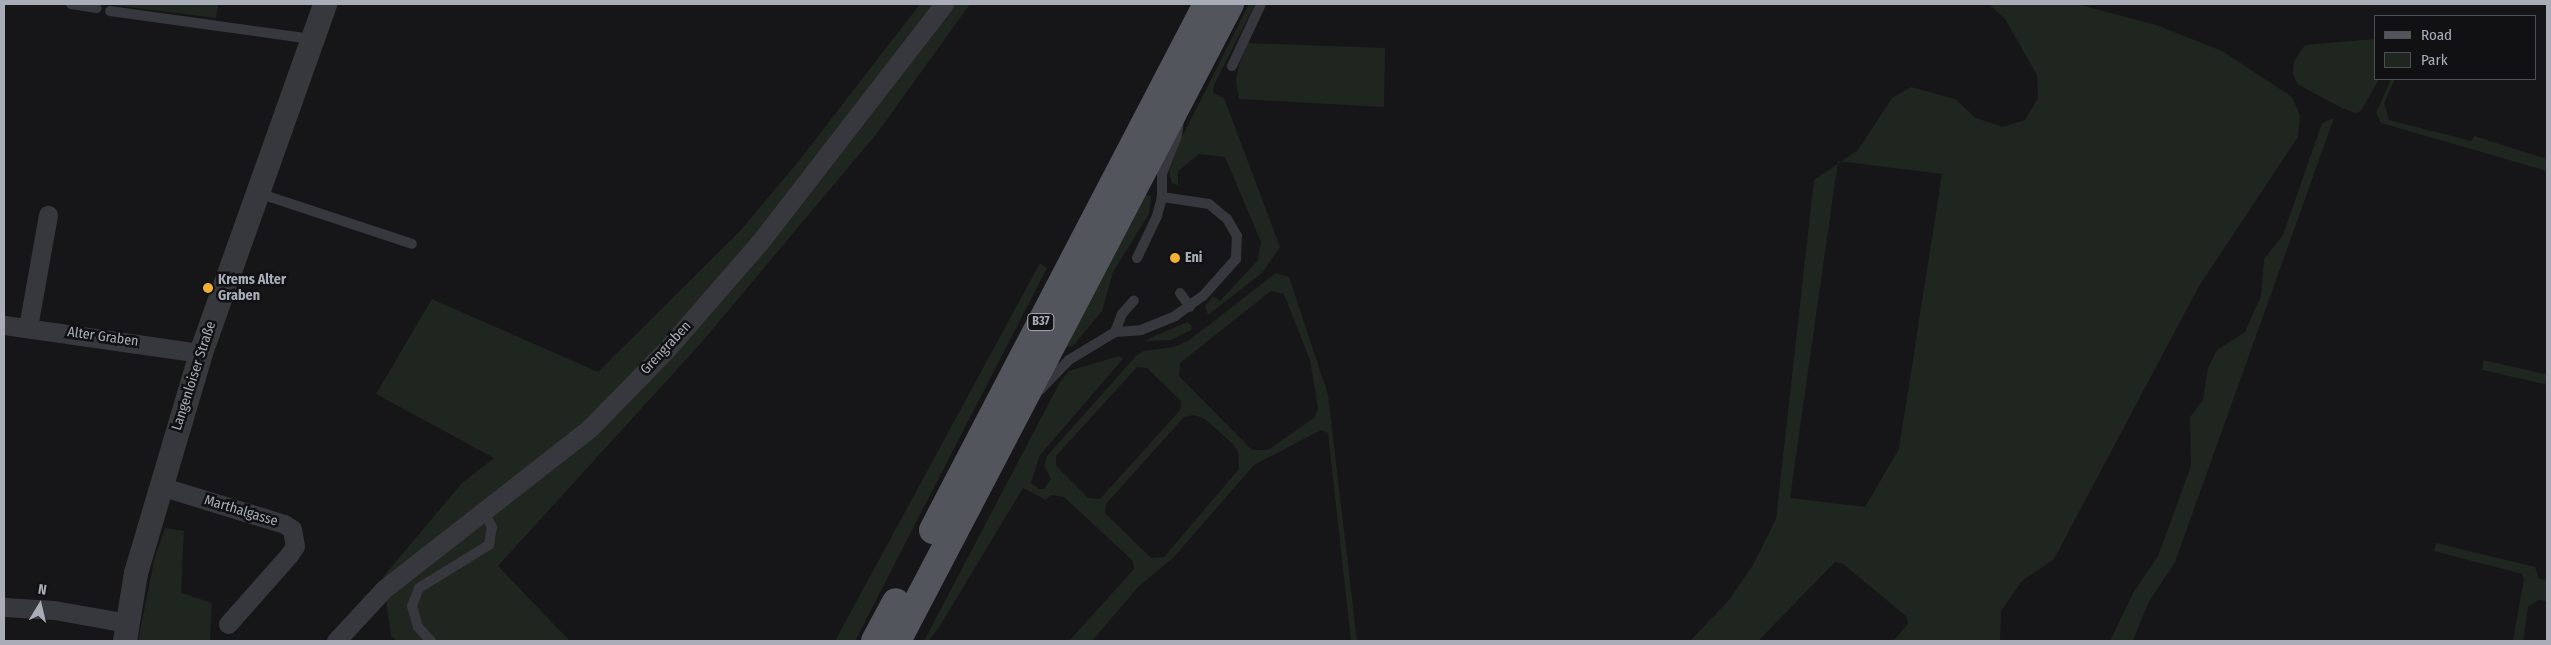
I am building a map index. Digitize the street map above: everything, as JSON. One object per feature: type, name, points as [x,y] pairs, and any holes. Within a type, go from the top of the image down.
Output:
[{"type":"main road","name":"B37","points":[[875,641],[1207,4]]},
{"type":"main road","name":"B37","points":[[897,641],[1230,4]]},
{"type":"street","name":"Langenloiser Straße","points":[[126,632],[136,573],[160,486],[201,353],[325,4]]},
{"type":"street","name":"Grengraben","points":[[336,641],[384,589],[590,428],[666,350],[760,242],[944,4]]},
{"type":"street","points":[[28,327],[48,215]]},
{"type":"street","name":"Alter Graben","points":[[4,325],[201,353]]},
{"type":"street","name":"Marthalgasse","points":[[160,486],[284,524],[292,529],[295,546],[289,555],[228,624]]},
{"type":"street","points":[[4,607],[54,610],[126,632]]},
{"type":"lane","points":[[71,4],[97,8]]},
{"type":"lane","points":[[1232,66],[1261,4]]},
{"type":"lane","points":[[110,11],[312,39]]},
{"type":"lane","points":[[1137,258],[1157,216],[1162,197],[1162,174],[1178,136],[1181,99]]},
{"type":"lane","points":[[257,193],[412,244]]},
{"type":"lane","points":[[1012,423],[1059,369],[1115,332],[1141,330],[1190,306],[1236,259],[1237,236],[1227,219],[1209,204],[1162,197]]},
{"type":"lane","points":[[1180,293],[1190,306]]},
{"type":"lane","points":[[1115,332],[1122,314],[1134,300]]},
{"type":"lane","points":[[431,641],[418,627],[412,606],[418,588],[489,545],[492,527],[483,510]]},
{"type":"green space","points":[[105,4],[218,4],[216,18]]},
{"type":"green space","points":[[920,4],[970,4],[878,132],[701,343],[498,566],[570,641],[397,641],[391,636],[383,577],[462,483],[494,458],[376,394],[432,299],[598,372],[740,231],[798,162]]},
{"type":"green space","points":[[1249,4],[1255,4],[1214,85],[1213,93],[1224,98],[1280,247],[1262,273],[1208,315],[1205,306],[1213,296],[1220,301],[1258,260],[1261,242],[1225,157],[1199,154],[1178,171],[1178,185],[1172,183],[1169,172],[1180,141]]},
{"type":"green space","points":[[1989,4],[2077,4],[2156,25],[2222,51],[2292,97],[2300,115],[2298,137],[2199,286],[2054,559],[2022,581],[2001,611],[2000,641],[1893,641],[1908,624],[1907,617],[1842,563],[1835,562],[1758,641],[1690,641],[1729,600],[1753,565],[1776,519],[1814,180],[1838,164],[1790,498],[1865,507],[1899,449],[1942,174],[1841,161],[1858,150],[1892,98],[1911,87],[1955,99],[1976,118],[2003,127],[2025,120],[2038,98],[2037,75],[2005,19]]},
{"type":"green space","points":[[2374,39],[2374,80],[2378,80],[2361,111],[2355,113],[2342,108],[2297,84],[2293,73],[2294,61],[2305,45]]},
{"type":"green space","points":[[1248,43],[1385,48],[1384,107],[1239,99],[1236,81],[1239,65]]},
{"type":"green space","points":[[2391,80],[2395,80],[2384,103],[2389,120],[2471,141],[2474,136],[2547,159],[2547,171],[2381,123],[2376,113]]},
{"type":"green space","points":[[2334,118],[2175,562],[2148,603],[2133,641],[2110,641],[2133,593],[2158,556],[2191,466],[2190,417],[2203,400],[2208,368],[2217,350],[2245,332],[2261,296],[2264,259],[2283,235],[2322,123]]},
{"type":"green space","points":[[1145,195],[1151,196],[1149,214],[1113,272],[1102,311],[1073,346],[1066,347]]},
{"type":"green space","points":[[1040,263],[1047,268],[855,641],[835,641]]},
{"type":"green space","points":[[1276,273],[1289,277],[1328,395],[1357,641],[1351,641],[1328,433],[1321,430],[1254,465],[1173,558],[1139,586],[1092,641],[1069,641],[1134,569],[1133,561],[1064,497],[1051,495],[1046,500],[1023,488],[938,629],[928,641],[924,641],[1060,382],[1069,371],[1119,356],[1123,359],[1040,455],[1031,483],[1039,489],[1044,489],[1051,479],[1044,466],[1047,456],[1136,356],[1143,351],[1174,347],[1188,341]],"holes":[[[1271,291],[1284,294],[1310,360],[1318,409],[1314,418],[1268,450],[1252,450],[1179,376],[1180,363]],[[1137,367],[1147,368],[1181,401],[1181,409],[1100,499],[1088,498],[1056,466],[1056,456]],[[1194,415],[1205,419],[1233,444],[1238,452],[1239,469],[1164,557],[1151,558],[1105,513],[1106,504],[1184,417]]]},
{"type":"green space","points":[[1187,322],[1192,326],[1191,330],[1171,340],[1144,341]]},
{"type":"green space","points":[[2484,360],[2547,375],[2545,384],[2482,370]]},
{"type":"green space","points":[[165,528],[184,531],[181,593],[212,603],[210,641],[138,641],[154,561]]},
{"type":"green space","points":[[2436,543],[2535,567],[2539,579],[2547,580],[2547,601],[2538,600],[2528,607],[2523,641],[2513,641],[2524,579],[2522,574],[2434,551]]},
{"type":"place","name":"Eni","points":[[1175,258]]},
{"type":"place","name":"Krems Alter Graben","points":[[208,288]]}]
